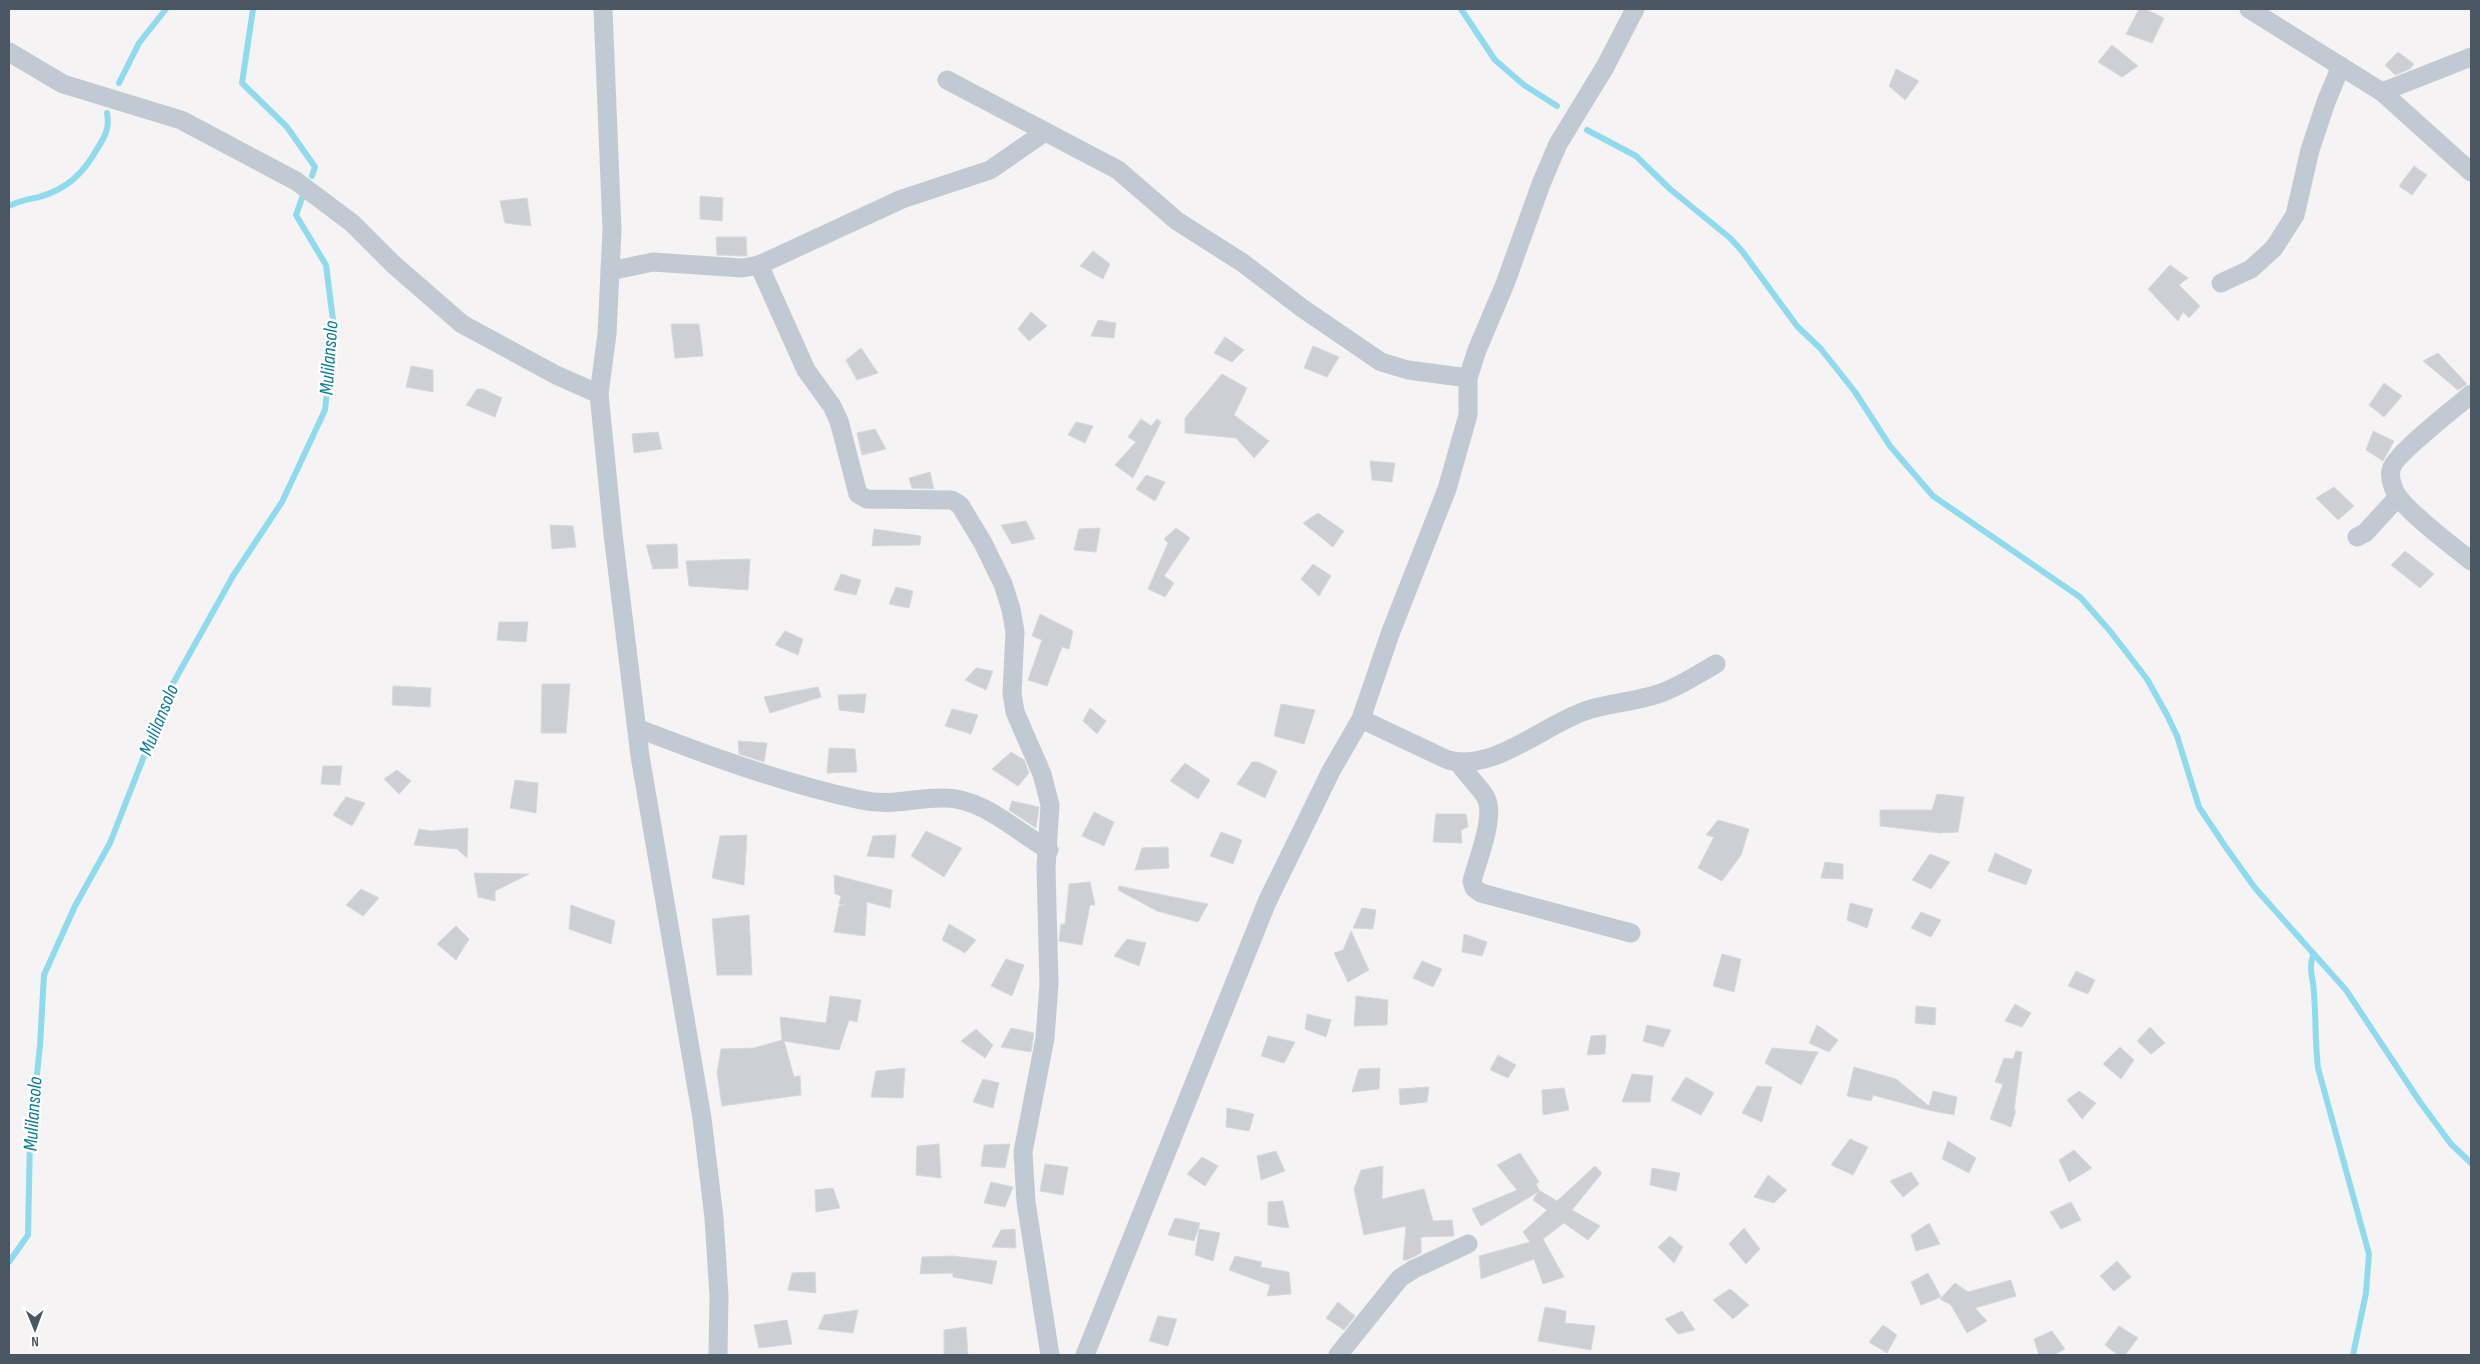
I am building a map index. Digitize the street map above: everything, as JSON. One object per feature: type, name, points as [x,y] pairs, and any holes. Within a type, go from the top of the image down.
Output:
[{"type":"street","points":[[603,9],[612,230],[607,334],[599,394],[613,534],[637,728],[702,1118],[714,1218],[718,1296],[718,1355]]},
{"type":"street","points":[[1085,1355],[1267,902],[1332,771],[1361,719],[1390,634],[1447,489],[1468,415],[1468,378],[1477,350],[1558,144],[1605,67],[1635,9]]},
{"type":"street","points":[[2249,9],[2382,92],[2471,172]]},
{"type":"street","points":[[9,52],[63,84],[181,120],[296,181],[352,222],[394,264],[462,324],[556,375],[599,394]]},
{"type":"street","points":[[2382,92],[2471,57]]},
{"type":"street","points":[[2221,283],[2251,269],[2274,248],[2295,215],[2315,136],[2326,102],[2341,66]]},
{"type":"street","points":[[947,80],[1118,170],[1177,221],[1243,263],[1302,308],[1381,362],[1408,370],[1468,378]]},
{"type":"street","points":[[610,271],[653,262],[733,268],[759,265],[902,199],[990,170],[1045,132]]},
{"type":"street","points":[[759,265],[806,370],[832,406],[838,421],[858,494],[867,500],[952,500],[960,504],[983,543],[1003,584],[1011,609],[1015,632],[1012,693],[1015,712],[1042,774],[1050,805],[1049,850],[1046,868],[1049,984],[1045,1038],[1023,1152],[1026,1202],[1050,1355]]},
{"type":"street","points":[[2471,394],[2395,460],[2390,469],[2391,480],[2398,498],[2471,562]]},
{"type":"street","points":[[2357,537],[2366,532],[2398,498]]},
{"type":"street","points":[[1361,719],[1458,762],[1478,761],[1503,752],[1564,719],[1587,710],[1665,692],[1716,664]]},
{"type":"street","points":[[637,728],[736,764],[862,800],[910,802],[945,798],[966,802],[983,808],[1049,850]]},
{"type":"street","points":[[1458,762],[1486,798],[1489,808],[1488,821],[1472,880],[1474,888],[1481,893],[1631,933]]},
{"type":"street","points":[[1338,1355],[1400,1278],[1414,1268],[1468,1244]]},
{"type":"building","points":[[2139,9],[2145,9],[2164,18],[2152,43],[2126,34]]},
{"type":"building","points":[[2112,45],[2138,66],[2122,77],[2098,62]]},
{"type":"building","points":[[2398,52],[2414,64],[2410,69],[2395,75],[2385,65]]},
{"type":"building","points":[[1896,69],[1919,81],[1905,100],[1889,86]]},
{"type":"building","points":[[2414,166],[2427,175],[2412,195],[2399,186]]},
{"type":"building","points":[[700,196],[723,198],[722,221],[700,219]]},
{"type":"building","points":[[527,198],[531,226],[505,223],[500,201]]},
{"type":"building","points":[[716,237],[746,237],[747,256],[717,255]]},
{"type":"building","points":[[1093,251],[1110,264],[1103,279],[1080,266]]},
{"type":"building","points":[[2170,265],[2188,278],[2179,285],[2200,306],[2189,318],[2183,312],[2178,321],[2148,289]]},
{"type":"building","points":[[1031,312],[1047,326],[1029,341],[1018,329]]},
{"type":"building","points":[[1098,320],[1116,323],[1114,338],[1091,336]]},
{"type":"building","points":[[671,324],[699,324],[703,356],[675,358]]},
{"type":"building","points":[[1225,337],[1244,350],[1232,362],[1214,353]]},
{"type":"building","points":[[1313,346],[1339,357],[1327,377],[1304,368]]},
{"type":"building","points":[[861,348],[878,373],[857,380],[846,360]]},
{"type":"building","points":[[2438,353],[2467,384],[2458,390],[2423,361]]},
{"type":"building","points":[[411,366],[433,370],[433,392],[406,387]]},
{"type":"building","points":[[1222,374],[1247,388],[1234,415],[1269,441],[1254,458],[1236,438],[1185,433],[1185,418]]},
{"type":"building","points":[[2384,383],[2402,396],[2384,417],[2369,405]]},
{"type":"building","points":[[477,389],[483,389],[502,398],[495,417],[466,405]]},
{"type":"building","points":[[1141,419],[1151,426],[1157,419],[1161,422],[1133,478],[1115,465],[1136,442],[1128,437]]},
{"type":"building","points":[[1076,422],[1093,426],[1085,443],[1068,435]]},
{"type":"building","points":[[875,429],[886,449],[862,455],[857,433]]},
{"type":"building","points":[[2373,431],[2394,441],[2383,461],[2366,450]]},
{"type":"building","points":[[658,432],[662,449],[634,453],[632,434]]},
{"type":"building","points":[[1370,461],[1395,463],[1392,482],[1372,480]]},
{"type":"building","points":[[930,472],[934,489],[912,488],[909,478]]},
{"type":"building","points":[[1146,475],[1165,482],[1155,501],[1136,489]]},
{"type":"building","points":[[2334,487],[2354,506],[2338,520],[2316,498]]},
{"type":"building","points":[[1318,513],[1344,531],[1333,547],[1303,523]]},
{"type":"building","points":[[1026,521],[1035,539],[1012,544],[1001,525]]},
{"type":"building","points":[[550,525],[573,526],[576,547],[552,549]]},
{"type":"building","points":[[1100,528],[1096,552],[1074,550],[1079,529]]},
{"type":"building","points":[[1176,528],[1190,538],[1164,576],[1174,583],[1165,597],[1148,589],[1168,543],[1164,539]]},
{"type":"building","points":[[874,529],[921,536],[920,545],[872,546]]},
{"type":"building","points":[[677,544],[678,568],[653,569],[646,545]]},
{"type":"building","points":[[2405,551],[2434,574],[2420,588],[2391,565]]},
{"type":"building","points":[[750,559],[748,590],[689,586],[686,561]]},
{"type":"building","points":[[1313,564],[1331,576],[1319,596],[1301,579]]},
{"type":"building","points":[[841,574],[861,580],[856,595],[834,590]]},
{"type":"building","points":[[896,587],[913,591],[909,608],[889,604]]},
{"type":"building","points":[[1040,614],[1073,631],[1069,649],[1062,647],[1047,686],[1028,680],[1042,640],[1032,636]]},
{"type":"building","points":[[499,622],[528,622],[526,642],[497,640]]},
{"type":"building","points":[[785,631],[803,639],[798,655],[775,645]]},
{"type":"building","points":[[976,668],[993,671],[986,690],[965,680]]},
{"type":"building","points":[[542,684],[570,684],[566,733],[541,733]]},
{"type":"building","points":[[393,686],[431,688],[430,707],[392,705]]},
{"type":"building","points":[[818,687],[821,697],[770,713],[764,697]]},
{"type":"building","points":[[866,694],[864,713],[839,710],[838,695]]},
{"type":"building","points":[[1281,704],[1315,710],[1304,744],[1274,736]]},
{"type":"building","points":[[1090,708],[1106,721],[1097,734],[1083,721]]},
{"type":"building","points":[[952,709],[978,715],[971,734],[945,726]]},
{"type":"building","points":[[738,741],[767,743],[764,762],[739,754]]},
{"type":"building","points":[[829,748],[855,749],[857,772],[827,773]]},
{"type":"building","points":[[1011,752],[1024,760],[1029,773],[1018,786],[992,769]]},
{"type":"building","points":[[1252,762],[1258,762],[1277,771],[1265,798],[1237,784]]},
{"type":"building","points":[[1185,763],[1210,780],[1198,799],[1170,781]]},
{"type":"building","points":[[323,766],[342,766],[340,785],[321,784]]},
{"type":"building","points":[[397,770],[411,781],[399,794],[384,779]]},
{"type":"building","points":[[515,780],[538,783],[536,813],[510,808]]},
{"type":"building","points":[[1937,794],[1964,797],[1958,832],[1940,833],[1880,826],[1880,810],[1932,810]]},
{"type":"building","points":[[346,797],[365,803],[352,826],[333,815]]},
{"type":"building","points":[[1012,801],[1039,807],[1036,828],[1009,810]]},
{"type":"building","points":[[1094,812],[1114,822],[1104,846],[1082,836]]},
{"type":"building","points":[[1436,814],[1466,814],[1468,827],[1461,830],[1462,843],[1433,842]]},
{"type":"building","points":[[1718,820],[1749,829],[1741,855],[1722,881],[1698,868],[1714,837],[1706,835]]},
{"type":"building","points":[[468,828],[467,858],[457,849],[414,845],[419,829],[431,831]]},
{"type":"building","points":[[926,831],[962,848],[944,877],[911,856]]},
{"type":"building","points":[[1221,832],[1242,840],[1233,864],[1210,856]]},
{"type":"building","points":[[747,835],[744,885],[712,878],[720,836]]},
{"type":"building","points":[[896,835],[894,858],[867,856],[873,836]]},
{"type":"building","points":[[1168,847],[1169,868],[1135,870],[1142,848]]},
{"type":"building","points":[[1995,853],[2032,870],[2026,885],[1988,871]]},
{"type":"building","points":[[1930,854],[1950,862],[1931,889],[1912,880]]},
{"type":"building","points":[[1825,862],[1843,864],[1843,879],[1821,878]]},
{"type":"building","points":[[474,873],[529,874],[495,891],[495,901],[478,897]]},
{"type":"building","points":[[834,875],[892,890],[890,908],[867,902],[865,936],[834,932],[839,906],[845,905],[839,904],[841,896],[835,894]]},
{"type":"building","points":[[1090,882],[1095,905],[1090,905],[1082,945],[1059,941],[1061,924],[1065,924],[1069,884]]},
{"type":"building","points":[[1119,886],[1208,904],[1198,922],[1157,911],[1118,890]]},
{"type":"building","points":[[361,889],[379,898],[363,916],[346,905]]},
{"type":"building","points":[[1850,903],[1873,909],[1867,928],[1847,920]]},
{"type":"building","points":[[571,905],[615,921],[611,944],[569,929]]},
{"type":"building","points":[[1362,908],[1376,910],[1373,929],[1353,928]]},
{"type":"building","points":[[1921,912],[1941,920],[1931,937],[1911,928]]},
{"type":"building","points":[[749,915],[752,975],[717,975],[712,919]]},
{"type":"building","points":[[949,924],[976,940],[965,953],[942,940]]},
{"type":"building","points":[[456,926],[469,939],[456,960],[437,944]]},
{"type":"building","points":[[1351,931],[1369,970],[1348,982],[1334,953],[1343,950]]},
{"type":"building","points":[[1464,934],[1487,942],[1482,956],[1462,952]]},
{"type":"building","points":[[1127,939],[1146,943],[1139,966],[1114,956]]},
{"type":"building","points":[[1722,954],[1741,959],[1734,992],[1713,986]]},
{"type":"building","points":[[1006,959],[1024,965],[1012,996],[991,986]]},
{"type":"building","points":[[1422,961],[1442,969],[1433,987],[1413,978]]},
{"type":"building","points":[[2076,971],[2095,980],[2088,994],[2068,986]]},
{"type":"building","points":[[830,996],[861,1000],[857,1022],[849,1020],[839,1050],[784,1041],[794,1077],[800,1076],[801,1095],[722,1106],[717,1073],[721,1049],[754,1048],[782,1040],[780,1017],[826,1023]]},
{"type":"building","points":[[1356,996],[1388,1000],[1387,1025],[1354,1026]]},
{"type":"building","points":[[2015,1004],[2031,1013],[2022,1027],[2005,1021]]},
{"type":"building","points":[[1916,1006],[1936,1008],[1935,1025],[1915,1023]]},
{"type":"building","points":[[1307,1014],[1331,1020],[1326,1037],[1305,1029]]},
{"type":"building","points":[[1647,1025],[1671,1030],[1663,1047],[1643,1041]]},
{"type":"building","points":[[1817,1025],[1838,1040],[1829,1052],[1809,1043]]},
{"type":"building","points":[[2150,1027],[2165,1043],[2151,1054],[2137,1041]]},
{"type":"building","points":[[1011,1028],[1034,1033],[1031,1052],[1001,1047]]},
{"type":"building","points":[[976,1029],[993,1045],[985,1058],[961,1041]]},
{"type":"building","points":[[1606,1035],[1605,1054],[1587,1055],[1591,1036]]},
{"type":"building","points":[[1268,1036],[1295,1042],[1284,1063],[1261,1056]]},
{"type":"building","points":[[2120,1047],[2134,1060],[2121,1079],[2103,1064]]},
{"type":"building","points":[[1772,1048],[1818,1052],[1801,1085],[1765,1063]]},
{"type":"building","points":[[2016,1051],[2022,1052],[2014,1110],[2016,1110],[2011,1127],[1990,1119],[2003,1084],[1995,1082],[2004,1058],[2013,1059]]},
{"type":"building","points":[[1498,1055],[1516,1065],[1508,1078],[1490,1070]]},
{"type":"building","points":[[1854,1067],[1896,1079],[1929,1106],[1933,1091],[1957,1097],[1954,1115],[1873,1095],[1871,1101],[1847,1096]]},
{"type":"building","points":[[905,1068],[903,1098],[871,1097],[876,1071]]},
{"type":"building","points":[[1380,1068],[1379,1089],[1352,1092],[1359,1069]]},
{"type":"building","points":[[1632,1074],[1653,1076],[1650,1102],[1622,1102]]},
{"type":"building","points":[[1686,1077],[1714,1093],[1701,1115],[1671,1100]]},
{"type":"building","points":[[983,1079],[999,1083],[993,1108],[973,1102]]},
{"type":"building","points":[[1757,1086],[1772,1087],[1762,1122],[1742,1113]]},
{"type":"building","points":[[1429,1087],[1427,1102],[1400,1105],[1399,1089]]},
{"type":"building","points":[[1564,1088],[1569,1110],[1543,1115],[1542,1090]]},
{"type":"building","points":[[2079,1091],[2096,1103],[2082,1119],[2067,1100]]},
{"type":"building","points":[[1227,1108],[1254,1114],[1249,1131],[1226,1127]]},
{"type":"building","points":[[1850,1139],[1868,1147],[1853,1175],[1831,1165]]},
{"type":"building","points":[[1948,1141],[1976,1158],[1969,1173],[1942,1159]]},
{"type":"building","points":[[939,1144],[941,1178],[916,1175],[917,1146]]},
{"type":"building","points":[[1010,1144],[1005,1168],[981,1166],[984,1145]]},
{"type":"building","points":[[2074,1150],[2092,1168],[2069,1182],[2059,1160]]},
{"type":"building","points":[[1276,1151],[1285,1171],[1261,1180],[1257,1156]]},
{"type":"building","points":[[1520,1153],[1539,1182],[1536,1184],[1539,1190],[1557,1201],[1595,1166],[1602,1173],[1572,1210],[1600,1226],[1588,1240],[1564,1223],[1543,1239],[1564,1277],[1543,1284],[1534,1259],[1481,1279],[1479,1256],[1530,1242],[1523,1232],[1547,1210],[1533,1200],[1538,1192],[1481,1226],[1472,1209],[1517,1190],[1497,1165]]},
{"type":"building","points":[[1202,1157],[1218,1166],[1205,1186],[1187,1174]]},
{"type":"building","points":[[1045,1164],[1068,1167],[1063,1195],[1040,1191]]},
{"type":"building","points":[[1383,1166],[1382,1199],[1424,1189],[1433,1221],[1452,1220],[1454,1236],[1421,1237],[1421,1253],[1403,1260],[1406,1226],[1364,1235],[1354,1189],[1361,1170]]},
{"type":"building","points":[[1652,1168],[1680,1173],[1676,1191],[1650,1185]]},
{"type":"building","points":[[1911,1172],[1919,1184],[1903,1197],[1890,1181]]},
{"type":"building","points":[[1768,1175],[1787,1190],[1774,1203],[1754,1197]]},
{"type":"building","points":[[991,1182],[1013,1187],[1005,1207],[984,1203]]},
{"type":"building","points":[[833,1188],[840,1208],[816,1212],[815,1190]]},
{"type":"building","points":[[1283,1201],[1289,1228],[1268,1225],[1268,1202]]},
{"type":"building","points":[[2071,1202],[2081,1220],[2061,1229],[2050,1212]]},
{"type":"building","points":[[1175,1218],[1200,1223],[1194,1241],[1168,1235]]},
{"type":"building","points":[[1929,1223],[1940,1244],[1916,1251],[1911,1235]]},
{"type":"building","points":[[1744,1228],[1760,1249],[1746,1264],[1729,1244]]},
{"type":"building","points":[[1015,1229],[1016,1248],[992,1247],[1001,1230]]},
{"type":"building","points":[[1199,1229],[1220,1233],[1213,1261],[1195,1255]]},
{"type":"building","points":[[1670,1236],[1683,1247],[1674,1263],[1658,1247]]},
{"type":"building","points":[[952,1256],[997,1261],[992,1284],[953,1277],[953,1273],[920,1274],[922,1257]]},
{"type":"building","points":[[1235,1256],[1262,1262],[1260,1267],[1289,1272],[1291,1294],[1267,1296],[1270,1285],[1229,1270]]},
{"type":"building","points":[[2117,1261],[2131,1277],[2114,1291],[2100,1276]]},
{"type":"building","points":[[815,1272],[816,1293],[788,1290],[792,1273]]},
{"type":"building","points":[[1928,1273],[1941,1297],[1921,1305],[1911,1282]]},
{"type":"building","points":[[2011,1280],[2016,1296],[1975,1308],[1987,1321],[1967,1333],[1951,1305],[1940,1299],[1955,1283],[1968,1292]]},
{"type":"building","points":[[1730,1289],[1749,1305],[1733,1319],[1713,1300]]},
{"type":"building","points":[[1338,1302],[1355,1316],[1344,1330],[1326,1318]]},
{"type":"building","points":[[1545,1307],[1566,1311],[1565,1323],[1595,1326],[1591,1350],[1538,1341]]},
{"type":"building","points":[[858,1310],[853,1333],[818,1329],[824,1315]]},
{"type":"building","points":[[1682,1311],[1695,1330],[1678,1334],[1665,1319]]},
{"type":"building","points":[[1158,1316],[1177,1319],[1168,1346],[1149,1341]]},
{"type":"building","points":[[787,1320],[792,1344],[759,1348],[754,1325]]},
{"type":"building","points":[[1883,1325],[1897,1335],[1887,1353],[1869,1342]]},
{"type":"building","points":[[2119,1326],[2138,1338],[2125,1355],[2118,1355],[2105,1345]]},
{"type":"building","points":[[966,1327],[968,1355],[944,1355],[944,1330]]},
{"type":"building","points":[[2052,1331],[2065,1349],[2053,1355],[2039,1355],[2034,1339]]},
{"type":"waterway","points":[[119,83],[139,43],[166,9]]},
{"type":"waterway","name":"Mulilansolo","points":[[253,9],[242,83],[287,127],[315,167],[312,176]]},
{"type":"waterway","points":[[1461,9],[1495,60],[1524,85],[1557,106]]},
{"type":"waterway","points":[[9,206],[58,190],[80,173],[92,158],[106,132],[107,113]]},
{"type":"waterway","points":[[1587,130],[1636,156],[1670,189],[1730,238],[1742,251],[1797,326],[1821,349],[1855,392],[1890,446],[1933,496],[2080,597],[2110,631],[2147,679],[2167,715],[2177,736],[2199,807],[2225,846],[2255,888],[2346,990],[2420,1102],[2451,1144],[2471,1163]]},
{"type":"waterway","name":"Mulilansolo","points":[[9,1262],[28,1235],[30,1138],[40,1046],[44,975],[75,906],[110,843],[171,687],[233,576],[282,502],[325,410],[334,328],[326,265],[296,215],[302,198]]},
{"type":"waterway","points":[[2313,956],[2311,970],[2314,989],[2318,1068],[2369,1254],[2366,1293],[2353,1355]]}]
